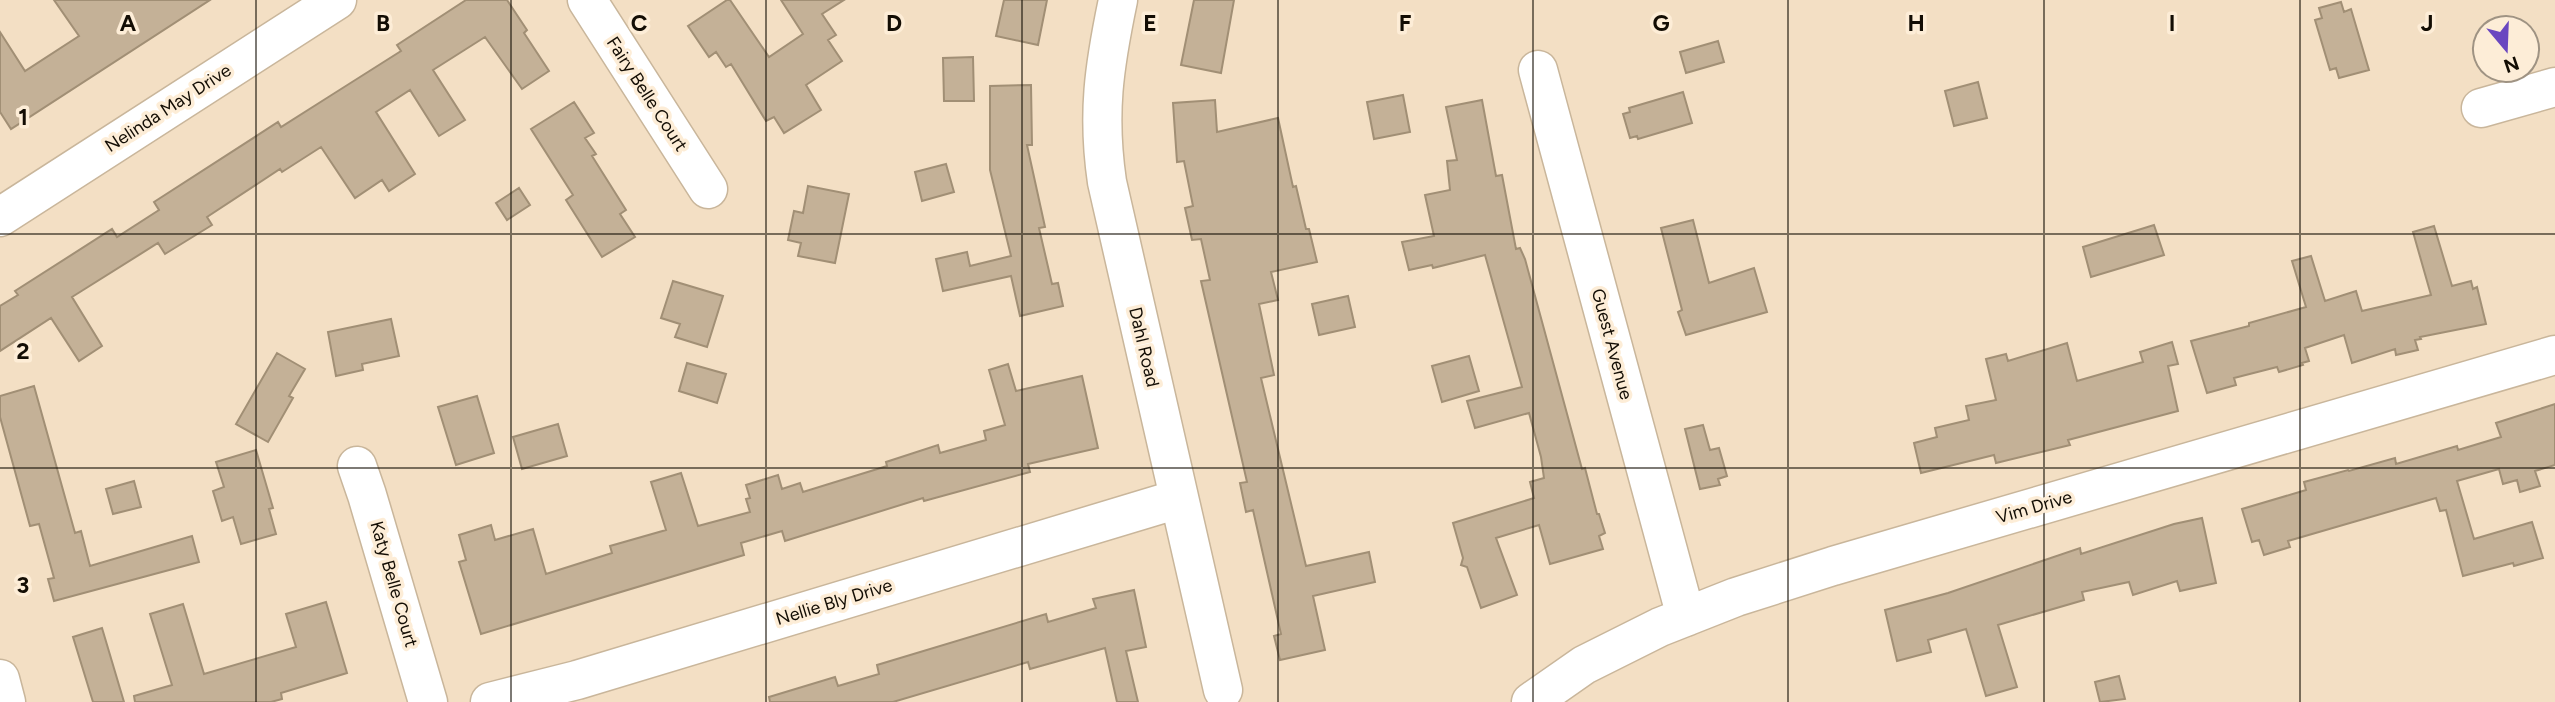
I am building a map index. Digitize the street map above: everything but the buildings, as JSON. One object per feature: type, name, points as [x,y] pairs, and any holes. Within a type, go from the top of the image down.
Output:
[{"type":"street","name":"Nelinda May Drive","points":[[0,217],[337,0]]},
{"type":"street","name":"Fairy Belle Court","points":[[587,0],[708,189]]},
{"type":"street","name":"Dahl Road","points":[[1118,0],[1102,86],[1104,158],[1178,499],[1223,690]]},
{"type":"street","name":"Guest Avenue","points":[[1538,70],[1686,617]]},
{"type":"street","points":[[2481,108],[2555,87]]},
{"type":"street","name":"Vim Drive","points":[[1531,702],[1584,665],[1660,627],[1736,597],[1846,562],[2555,355]]},
{"type":"street","name":"Katy Belle Court","points":[[357,466],[428,702]]},
{"type":"street","name":"Nellie Bly Drive","points":[[490,702],[579,691],[1178,499]]},
{"type":"street","points":[[0,679],[6,702]]}]
